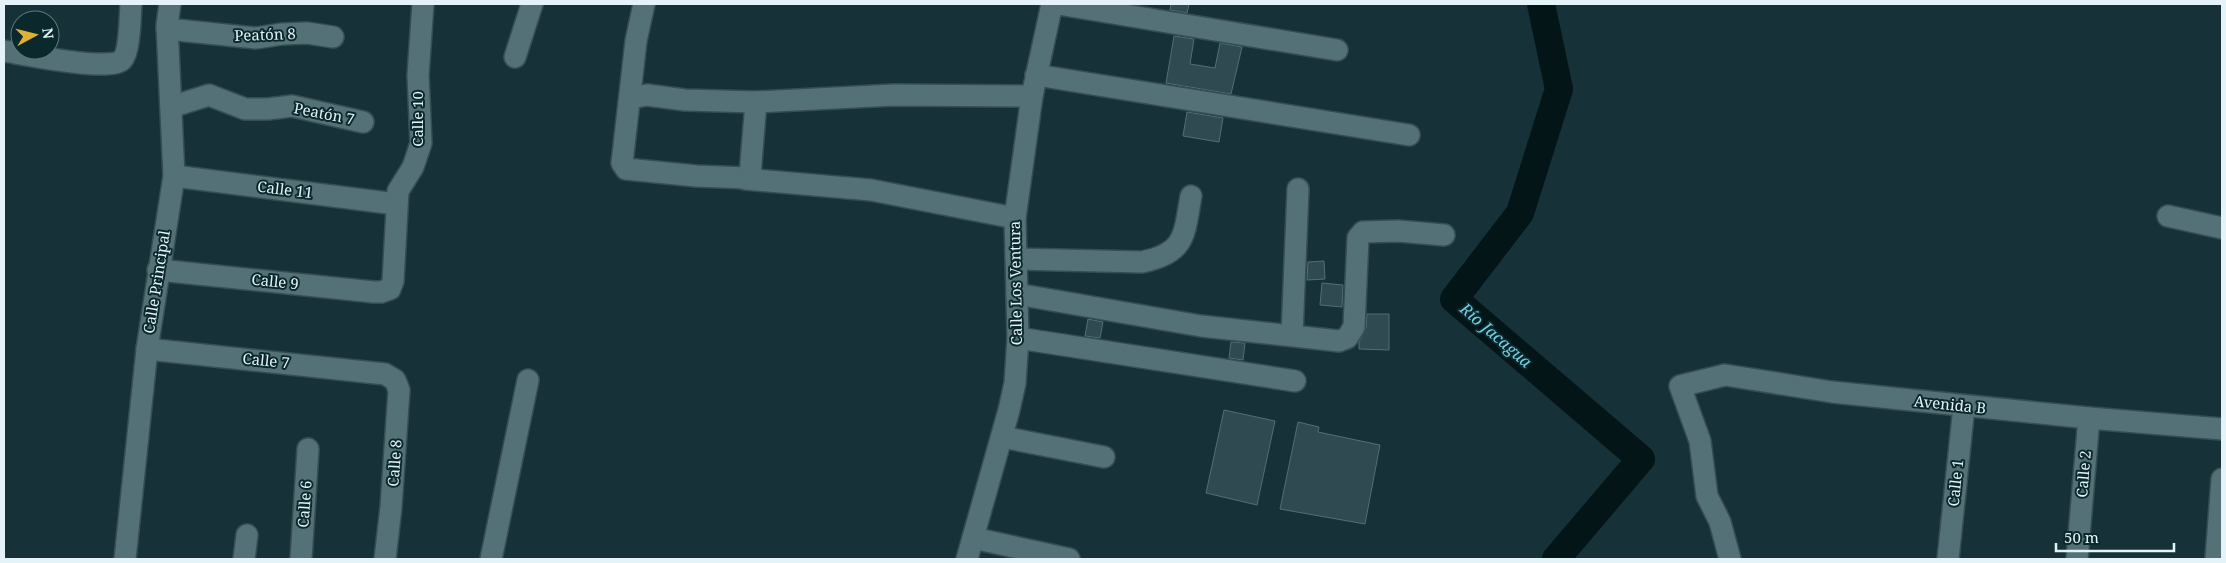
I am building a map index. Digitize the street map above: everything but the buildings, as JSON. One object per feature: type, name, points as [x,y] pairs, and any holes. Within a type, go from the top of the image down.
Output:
[{"type":"street","points":[[4,51],[97,65],[113,65],[122,60],[126,53],[131,4]]},
{"type":"street","name":"Calle Principal","points":[[126,559],[147,349],[174,176],[167,29],[170,4]]},
{"type":"street","name":"Calle 10","points":[[390,289],[393,281],[398,191],[413,167],[421,143],[418,75],[423,4]]},
{"type":"street","points":[[515,57],[532,4]]},
{"type":"street","points":[[644,4],[636,41],[631,98],[622,163],[626,169],[872,190],[1015,218]]},
{"type":"street","name":"Calle Los Ventura","points":[[967,559],[1002,437],[1015,383],[1018,338],[1015,218],[1032,96],[1052,4]]},
{"type":"street","points":[[1058,4],[1337,50]]},
{"type":"street","name":"Peatón 8","points":[[167,29],[256,38],[307,33],[333,37]]},
{"type":"street","points":[[1036,75],[1409,134]]},
{"type":"street","name":"Peatón 7","points":[[171,107],[210,95],[245,110],[292,106],[363,122]]},
{"type":"street","points":[[631,98],[647,96],[685,100],[756,102],[894,95],[1032,96]]},
{"type":"street","points":[[745,179],[750,175],[756,102]]},
{"type":"street","name":"Calle 11","points":[[174,176],[396,204]]},
{"type":"street","points":[[1292,335],[1298,189]]},
{"type":"street","points":[[1016,259],[1142,262],[1160,258],[1176,248],[1184,234],[1191,196]]},
{"type":"street","points":[[2168,216],[2222,228]]},
{"type":"street","points":[[1017,294],[1201,326],[1339,341],[1348,338],[1354,327],[1358,238],[1363,232],[1398,231],[1444,235]]},
{"type":"street","name":"Calle 9","points":[[158,270],[374,292],[390,289]]},
{"type":"street","points":[[1018,338],[1295,381]]},
{"type":"street","name":"Calle 7","points":[[147,349],[385,374]]},
{"type":"street","name":"Calle 8","points":[[385,374],[395,380],[399,390],[392,507],[385,559]]},
{"type":"street","name":"Avenida B","points":[[1730,559],[1720,522],[1707,496],[1700,441],[1680,386],[1725,375],[1832,392],[2089,418],[2222,429]]},
{"type":"street","points":[[491,559],[528,380]]},
{"type":"street","name":"Calle 1","points":[[1948,559],[1964,406]]},
{"type":"street","name":"Calle 2","points":[[2077,559],[2089,418]]},
{"type":"street","points":[[1002,437],[1104,457]]},
{"type":"street","name":"Calle 6","points":[[301,559],[308,449]]},
{"type":"street","points":[[2216,559],[2222,478]]},
{"type":"street","points":[[244,559],[247,535]]},
{"type":"street","points":[[973,538],[1069,559]]},
{"type":"waterway","name":"Río Jacagua","points":[[1541,4],[1559,89],[1520,213],[1454,299],[1641,459],[1556,559]]}]
